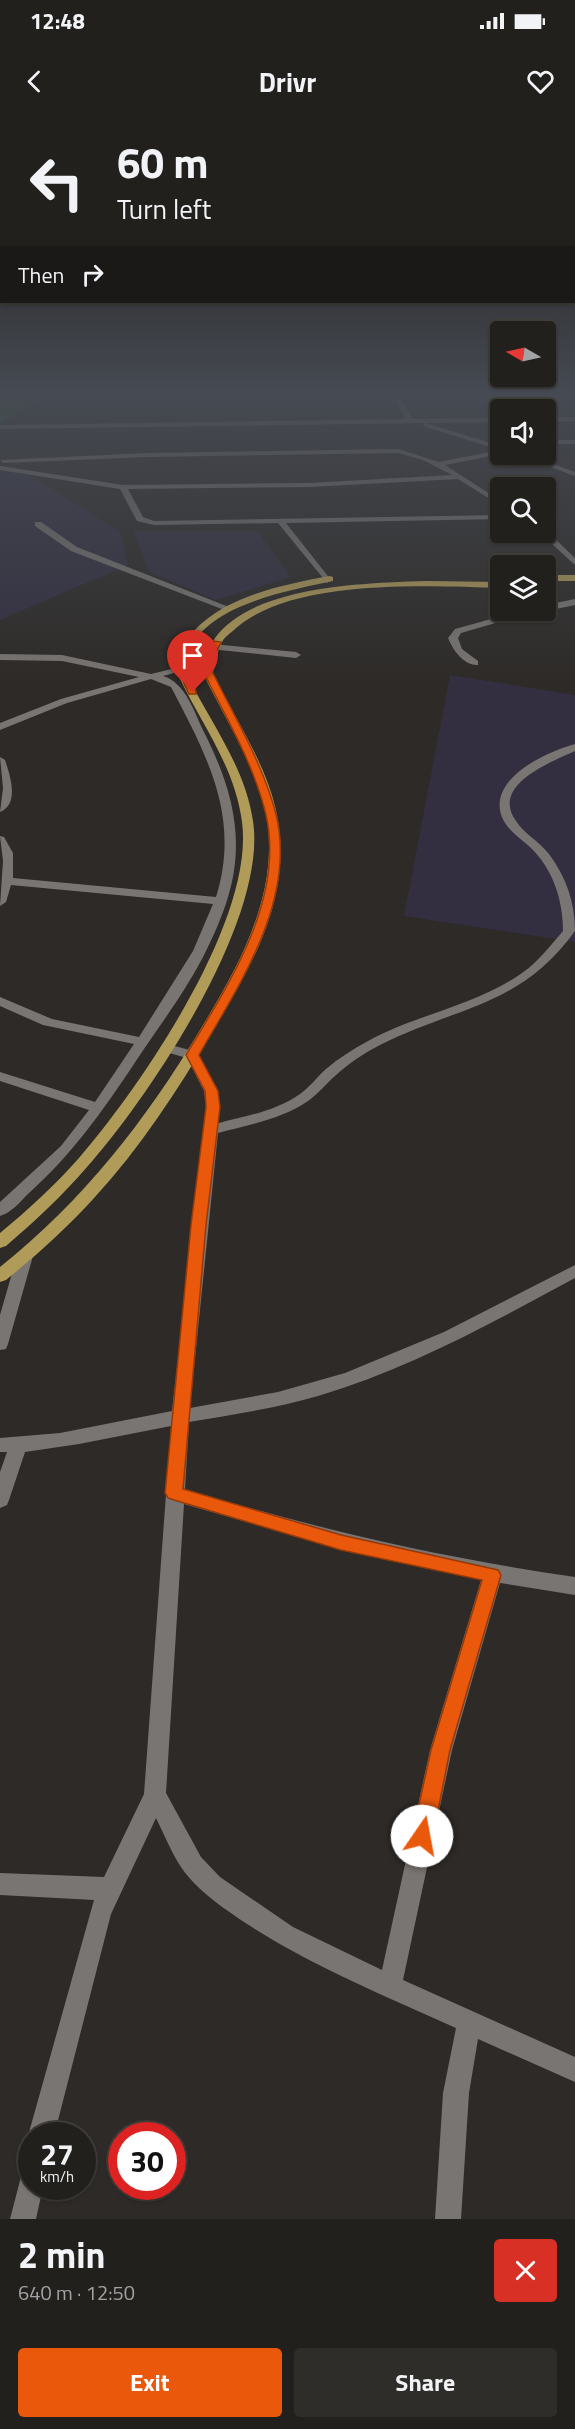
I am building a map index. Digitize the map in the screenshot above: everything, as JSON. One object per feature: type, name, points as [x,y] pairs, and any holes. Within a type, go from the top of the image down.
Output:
[{"type":"main road","points":[[0,1242],[55,1194],[85,1162],[121,1116],[167,1048],[204,982],[224,943],[244,887],[248,851],[248,816],[235,771],[182,670],[191,640],[230,609],[273,591],[327,580],[388,574],[490,577]]},
{"type":"main road","points":[[556,578],[575,578]]},
{"type":"main road","points":[[0,1275],[44,1240],[112,1169],[154,1114],[231,989],[249,953],[266,908],[276,849],[271,815],[260,778],[208,673],[215,644],[237,622],[249,615],[287,599],[323,590],[397,583],[490,585]]},
{"type":"main road","points":[[556,586],[575,586]]},
{"type":"main road","points":[[191,640],[215,644]]},
{"type":"main road","points":[[204,982],[231,989]]},
{"type":"street","points":[[126,493],[140,519],[148,522],[281,522],[490,517]]},
{"type":"street","points":[[281,522],[327,580]]},
{"type":"street","points":[[38,524],[74,549],[230,609]]},
{"type":"street","points":[[554,543],[575,563]]},
{"type":"street","points":[[556,606],[575,602]]},
{"type":"street","points":[[475,663],[458,651],[453,638],[458,631],[495,621]]},
{"type":"street","points":[[215,644],[296,655]]},
{"type":"street","points":[[0,657],[55,658],[155,678],[175,685],[203,743],[227,806],[231,831],[230,859],[220,901],[198,954],[98,1108],[67,1148],[0,1211]]},
{"type":"street","points":[[0,727],[64,701],[182,670]]},
{"type":"street","points":[[175,685],[182,670]]},
{"type":"street","points":[[210,1130],[283,1108],[304,1097],[334,1070],[375,1043],[493,995],[522,981],[541,967],[569,931],[567,898],[555,871],[543,854],[509,819],[504,806],[505,798],[510,787],[520,776],[575,747]]},
{"type":"street","points":[[0,760],[8,788],[0,809]]},
{"type":"street","points":[[0,838],[8,848],[7,881],[0,902]]},
{"type":"street","points":[[7,881],[220,901]]},
{"type":"street","points":[[0,1001],[48,1022],[142,1042]]},
{"type":"street","points":[[46,2122],[94,1935],[109,1889],[155,1795],[180,1417],[213,1107],[211,1091],[192,1055],[167,1048]]},
{"type":"street","points":[[0,1076],[98,1108]]},
{"type":"street","points":[[0,1344],[25,1256]]},
{"type":"street","points":[[0,1500],[9,1445],[92,1435],[264,1402],[318,1389],[385,1366],[575,1271]]},
{"type":"street","points":[[174,1493],[341,1542],[492,1575],[575,1586]]},
{"type":"street","points":[[390,1986],[441,1750],[492,1575]]},
{"type":"street","points":[[155,1795],[193,1864],[212,1885],[285,1935],[390,1986],[575,2070]]},
{"type":"street","points":[[0,1884],[109,1889]]},
{"type":"street","points":[[448,2219],[456,2093],[469,2022]]},
{"type":"street","points":[[23,2219],[27,2200]]},
{"type":"shaded area","points":[[0,493],[58,493],[120,532],[128,565],[0,620]]},
{"type":"shaded area","points":[[133,531],[257,531],[291,577],[216,600],[149,572]]},
{"type":"shaded area","points":[[450,675],[575,695],[575,942],[404,916]]},
{"type":"route","points":[[193,692],[181,668],[186,649],[191,640],[217,642],[209,657],[208,673],[257,771],[266,794],[276,849],[266,908],[249,953],[231,989],[192,1055],[211,1091],[213,1107],[199,1225],[174,1493],[254,1519],[341,1542],[492,1575],[441,1750],[422,1836]]}]
